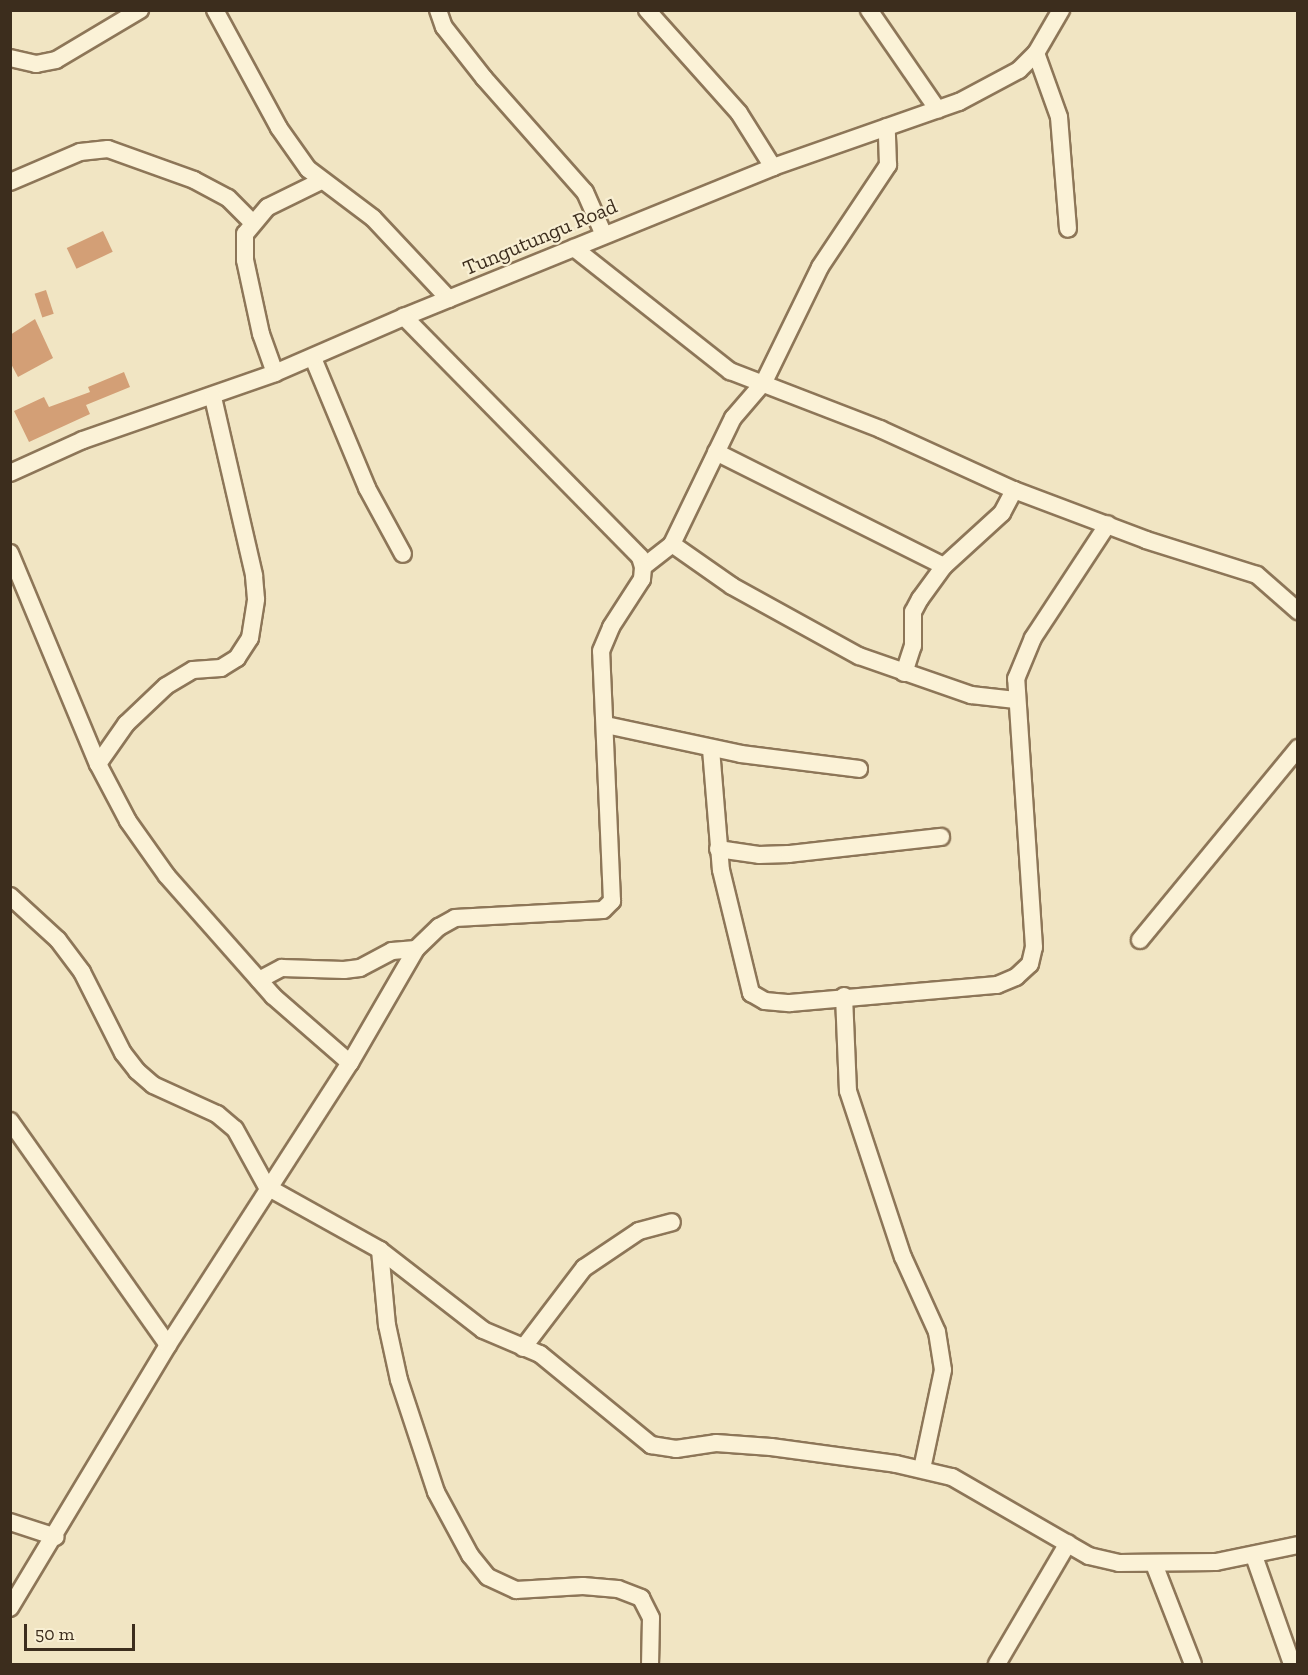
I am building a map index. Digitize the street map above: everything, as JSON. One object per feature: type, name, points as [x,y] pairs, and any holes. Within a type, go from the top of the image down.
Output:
[{"type":"street","points":[[10,58],[36,64],[56,60],[140,10]]},
{"type":"street","points":[[215,10],[279,128],[321,181],[373,218],[448,299]]},
{"type":"street","points":[[438,10],[444,27],[484,78],[585,192],[604,235]]},
{"type":"street","points":[[647,10],[740,113],[773,167]]},
{"type":"street","points":[[869,10],[938,110]]},
{"type":"street","name":"Tungutungu Road","points":[[10,473],[83,440],[213,397],[313,358],[404,317],[773,167],[938,110],[985,90],[1019,70],[1036,53],[1061,10]]},
{"type":"street","points":[[1036,53],[1059,117],[1068,229]]},
{"type":"street","points":[[644,567],[672,544],[733,418],[764,382],[820,267],[888,165],[887,127]]},
{"type":"street","points":[[10,182],[80,152],[108,149],[194,180],[228,198],[252,222]]},
{"type":"street","points":[[275,373],[261,334],[245,260],[245,234],[252,222],[268,207],[321,181]]},
{"type":"street","points":[[574,248],[695,347],[730,371],[764,382],[1014,490],[1146,540],[1257,575],[1298,612]]},
{"type":"street","points":[[10,1608],[56,1537],[168,1345],[267,1187],[350,1063],[416,949],[439,927],[455,918],[609,906],[612,888],[601,651],[611,627],[642,579],[644,567],[639,557],[443,353],[404,317]]},
{"type":"street","points":[[313,358],[367,488],[403,554]]},
{"type":"street","points":[[98,764],[126,724],[166,686],[193,670],[221,668],[237,658],[250,638],[256,599],[254,575],[213,397]]},
{"type":"street","points":[[716,452],[944,566]]},
{"type":"street","points":[[904,673],[913,646],[914,612],[944,566],[992,525],[1014,490]]},
{"type":"street","points":[[711,748],[718,849],[751,993],[765,1001],[790,1002],[997,985],[1016,977],[1030,964],[1034,947],[1016,700],[1021,661],[1108,524]]},
{"type":"street","points":[[672,544],[767,606],[858,656],[971,695],[1016,700]]},
{"type":"street","points":[[10,553],[98,764],[128,821],[168,876],[259,980],[310,1031],[350,1063]]},
{"type":"street","points":[[606,725],[711,748],[859,769]]},
{"type":"street","points":[[1140,940],[1298,748]]},
{"type":"street","points":[[718,849],[759,855],[789,854],[941,837]]},
{"type":"street","points":[[10,896],[58,940],[82,972],[123,1053],[137,1071],[153,1085],[217,1114],[235,1129],[267,1187],[380,1250],[483,1330],[540,1354],[651,1445],[676,1449],[716,1443],[771,1447],[922,1469],[952,1477],[1089,1556],[1119,1563],[1154,1564],[1254,1557],[1298,1545]]},
{"type":"street","points":[[259,980],[282,968],[344,970],[360,968],[392,951],[416,949]]},
{"type":"street","points":[[844,996],[849,1091],[899,1247],[937,1332],[943,1370],[922,1469]]},
{"type":"street","points":[[10,1121],[168,1345]]},
{"type":"street","points":[[523,1348],[585,1268],[639,1231],[672,1222]]},
{"type":"street","points":[[380,1250],[387,1325],[399,1380],[436,1492],[470,1556],[488,1577],[516,1590],[583,1586],[618,1589],[641,1598],[651,1618],[650,1665]]},
{"type":"street","points":[[10,1522],[56,1537]]},
{"type":"street","points":[[997,1665],[1068,1543]]},
{"type":"street","points":[[1254,1557],[1292,1665]]},
{"type":"street","points":[[1154,1564],[1193,1665]]},
{"type":"building","points":[[103,231],[113,252],[76,269],[67,248]]},
{"type":"building","points":[[46,290],[54,314],[42,317],[35,294]]},
{"type":"building","points":[[35,319],[53,358],[18,377],[10,362],[10,335]]},
{"type":"building","points":[[124,372],[130,387],[86,405],[90,414],[29,442],[14,411],[44,397],[49,407],[90,392],[88,387]]}]
